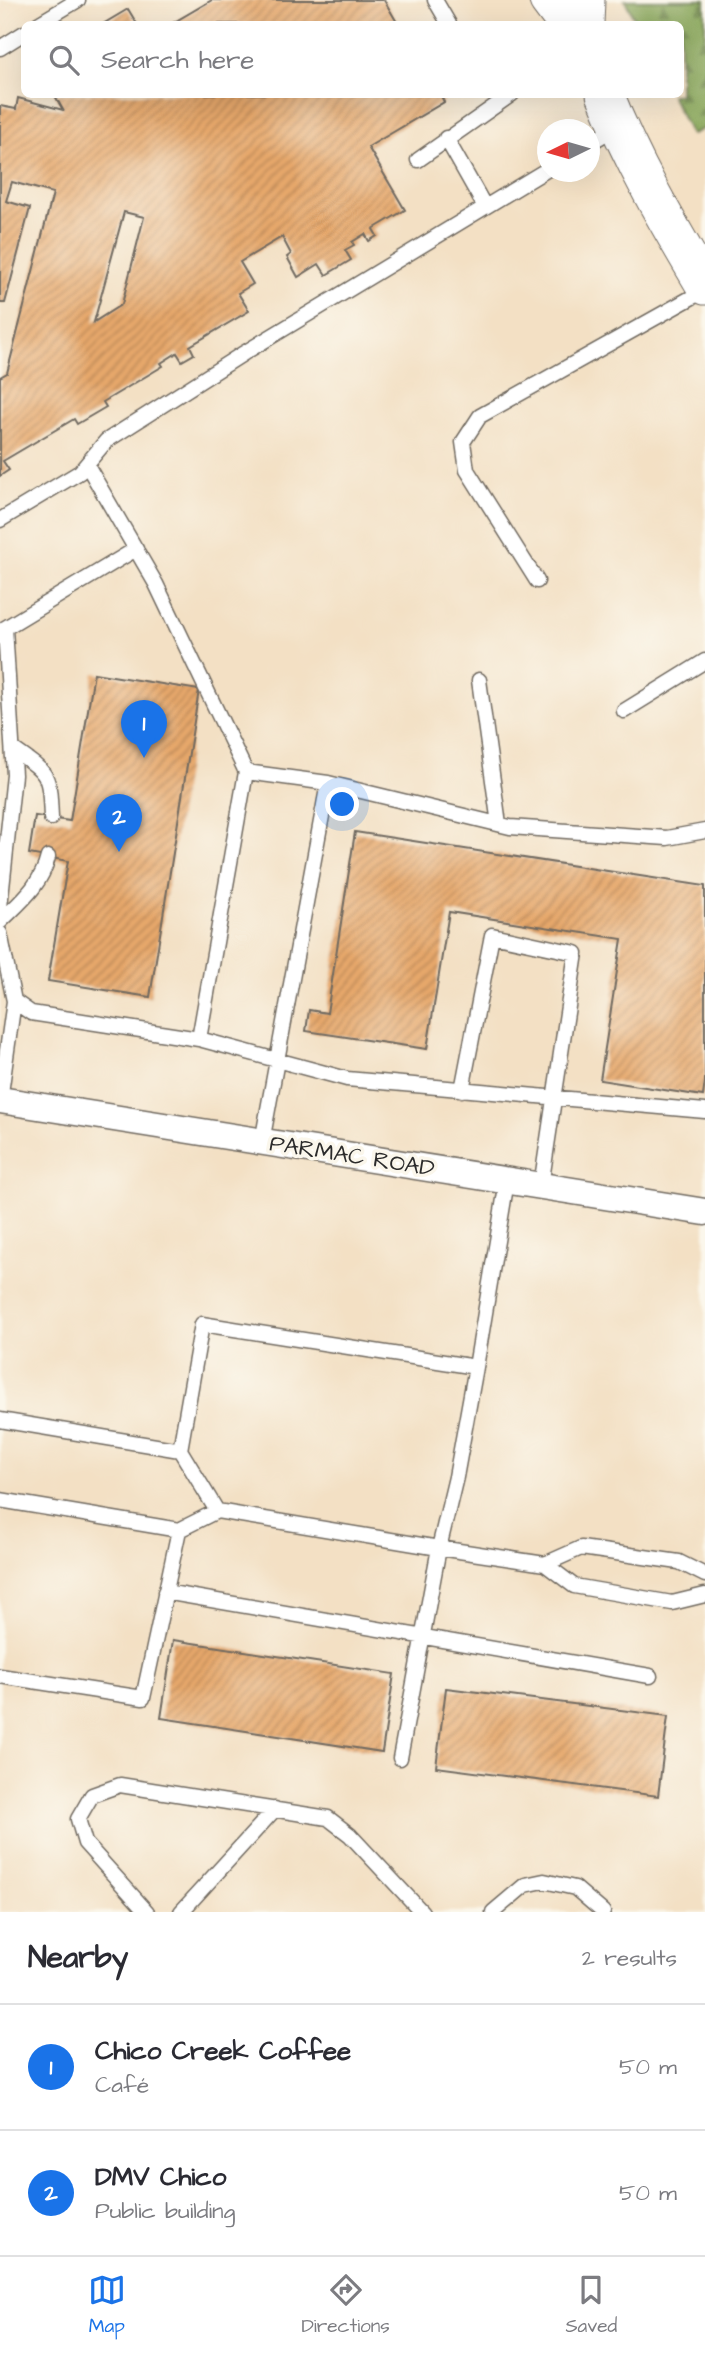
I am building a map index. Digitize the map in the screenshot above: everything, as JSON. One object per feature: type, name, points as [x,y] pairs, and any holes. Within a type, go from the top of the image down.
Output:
[{"type":"main road","points":[[548,0],[564,21]]},
{"type":"main road","points":[[585,21],[586,0]]},
{"type":"main road","points":[[604,121],[705,288]]},
{"type":"street","name":"PARMAC ROAD","points":[[0,1100],[705,1212]]},
{"type":"lane","points":[[43,21],[78,0]]},
{"type":"lane","points":[[435,0],[447,21]]},
{"type":"lane","points":[[0,48],[21,35]]},
{"type":"lane","points":[[418,160],[491,100]]},
{"type":"lane","points":[[446,138],[485,207]]},
{"type":"lane","points":[[0,520],[80,472],[106,441],[244,353],[537,176]]},
{"type":"lane","points":[[537,581],[467,470],[463,442],[480,416],[705,288]]},
{"type":"lane","points":[[87,465],[162,596],[246,772],[198,1039]]},
{"type":"lane","points":[[0,907],[14,775],[5,628],[136,549]]},
{"type":"lane","points":[[624,710],[705,661]]},
{"type":"lane","points":[[479,680],[499,824]]},
{"type":"lane","points":[[13,750],[42,770],[50,785],[51,818]]},
{"type":"lane","points":[[246,772],[328,783],[510,827],[667,838],[705,831]]},
{"type":"lane","points":[[262,1142],[328,783]]},
{"type":"lane","points":[[0,922],[35,887],[44,873],[48,857]]},
{"type":"lane","points":[[0,933],[14,1002],[0,1100]]},
{"type":"lane","points":[[462,1090],[492,935],[576,953],[541,1186]]},
{"type":"lane","points":[[14,1002],[31,1013],[198,1039],[347,1079],[705,1111]]},
{"type":"lane","points":[[400,1758],[439,1548],[456,1477],[507,1181]]},
{"type":"lane","points":[[217,1511],[180,1450],[202,1324],[476,1367]]},
{"type":"lane","points":[[0,1420],[180,1450]]},
{"type":"lane","points":[[0,1500],[179,1530],[217,1511],[545,1564],[574,1586],[672,1603],[705,1595]]},
{"type":"lane","points":[[0,1676],[143,1698],[179,1530]]},
{"type":"lane","points":[[545,1564],[581,1548],[679,1562],[705,1575]]},
{"type":"lane","points":[[165,1592],[650,1676]]},
{"type":"lane","points":[[147,1912],[85,1843],[78,1819],[92,1795],[120,1785],[328,1818],[350,1835],[422,1912]]},
{"type":"lane","points":[[181,1912],[275,1809]]},
{"type":"lane","points":[[493,1912],[525,1885],[544,1881],[575,1888],[604,1912]]},
{"type":"green space","points":[[625,0],[705,0],[705,128],[691,135],[672,98],[684,98],[684,21],[636,21]]},
{"type":"building","points":[[212,0],[384,0],[396,21],[176,21]]},
{"type":"building","points":[[128,9],[135,21],[108,21]]},
{"type":"building","points":[[18,98],[63,110],[56,98],[442,98],[444,102],[368,147],[405,210],[373,229],[377,236],[369,241],[365,234],[352,242],[354,245],[345,250],[351,260],[326,275],[319,264],[298,277],[287,257],[291,254],[282,237],[240,262],[253,284],[238,293],[249,311],[190,346],[194,354],[182,361],[177,353],[161,363],[163,366],[103,402],[106,407],[77,424],[74,419],[3,461],[9,470],[0,476],[0,377],[7,373],[53,193],[12,182],[6,201],[30,208],[5,303],[0,303],[0,106],[16,109]],"holes":[[[124,212],[144,217],[122,304],[94,322]]]},
{"type":"building","points":[[94,673],[199,690],[150,997],[48,981],[68,861],[29,854],[35,816],[70,821]]},
{"type":"building","points":[[355,832],[705,886],[703,1096],[600,1080],[622,939],[449,912],[427,1049],[306,1031],[309,1010],[327,1013]]},
{"type":"building","points":[[173,1640],[394,1674],[382,1752],[161,1718]]},
{"type":"building","points":[[446,1688],[668,1716],[658,1796],[436,1767]]},
{"type":"place","name":"Chico Creek Coffee","points":[[144,758]]},
{"type":"place","name":"DMV Chico","points":[[119,852]]}]
